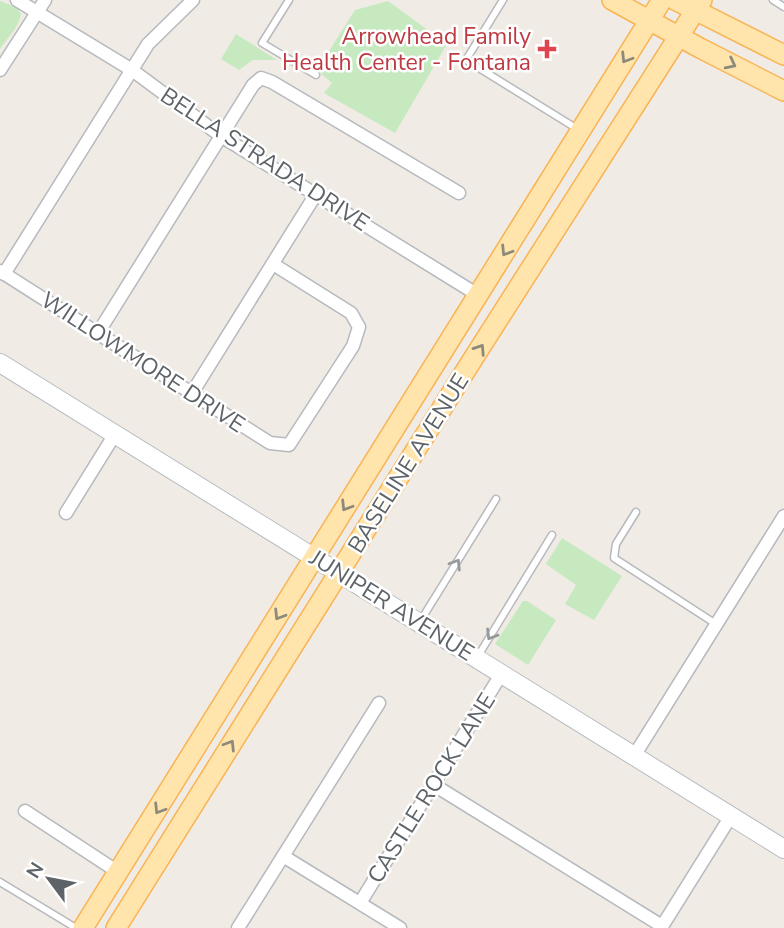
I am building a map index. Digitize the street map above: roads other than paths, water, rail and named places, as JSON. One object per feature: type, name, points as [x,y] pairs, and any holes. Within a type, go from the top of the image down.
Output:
[{"type":"main road","points":[[612,0],[784,91]]},
{"type":"main road","name":"BASELINE AVENUE","points":[[83,928],[662,0]]},
{"type":"main road","points":[[675,0],[699,5],[784,55]]},
{"type":"main road","name":"BASELINE AVENUE","points":[[116,928],[699,5]]},
{"type":"street","name":"BELLA STRADA DRIVE","points":[[17,0],[132,71],[222,136],[478,295]]},
{"type":"street","points":[[0,70],[45,0]]},
{"type":"street","points":[[2,273],[148,44],[193,0]]},
{"type":"street","points":[[98,333],[253,85],[261,78],[459,193]]},
{"type":"street","points":[[192,394],[316,194]]},
{"type":"street","name":"WILLOWMORE DRIVE","points":[[2,273],[270,443],[289,445],[353,346],[359,327],[351,313],[273,264]]},
{"type":"street","name":"JUNIPER AVENUE","points":[[0,363],[784,849]]},
{"type":"street","points":[[66,513],[115,435]]},
{"type":"street","points":[[634,756],[784,516]]},
{"type":"street","name":"CASTLE ROCK LANE","points":[[360,903],[502,673]]},
{"type":"street","points":[[238,928],[379,703]]},
{"type":"street","points":[[434,785],[662,927],[731,816]]},
{"type":"street","points":[[25,811],[118,872]]},
{"type":"street","points":[[283,856],[400,928]]},
{"type":"lane","points":[[289,0],[262,43],[316,75]]},
{"type":"lane","points":[[503,0],[466,60],[581,131]]},
{"type":"lane","points":[[773,0],[784,7]]},
{"type":"lane","points":[[420,622],[496,499]]},
{"type":"lane","points":[[636,512],[615,544],[614,558],[716,624]]},
{"type":"lane","points":[[477,658],[552,535]]},
{"type":"lane","points":[[0,882],[76,928]]},
{"type":"place","name":"Arrowhead Family Health Center - Fontana","points":[[547,49]]}]
